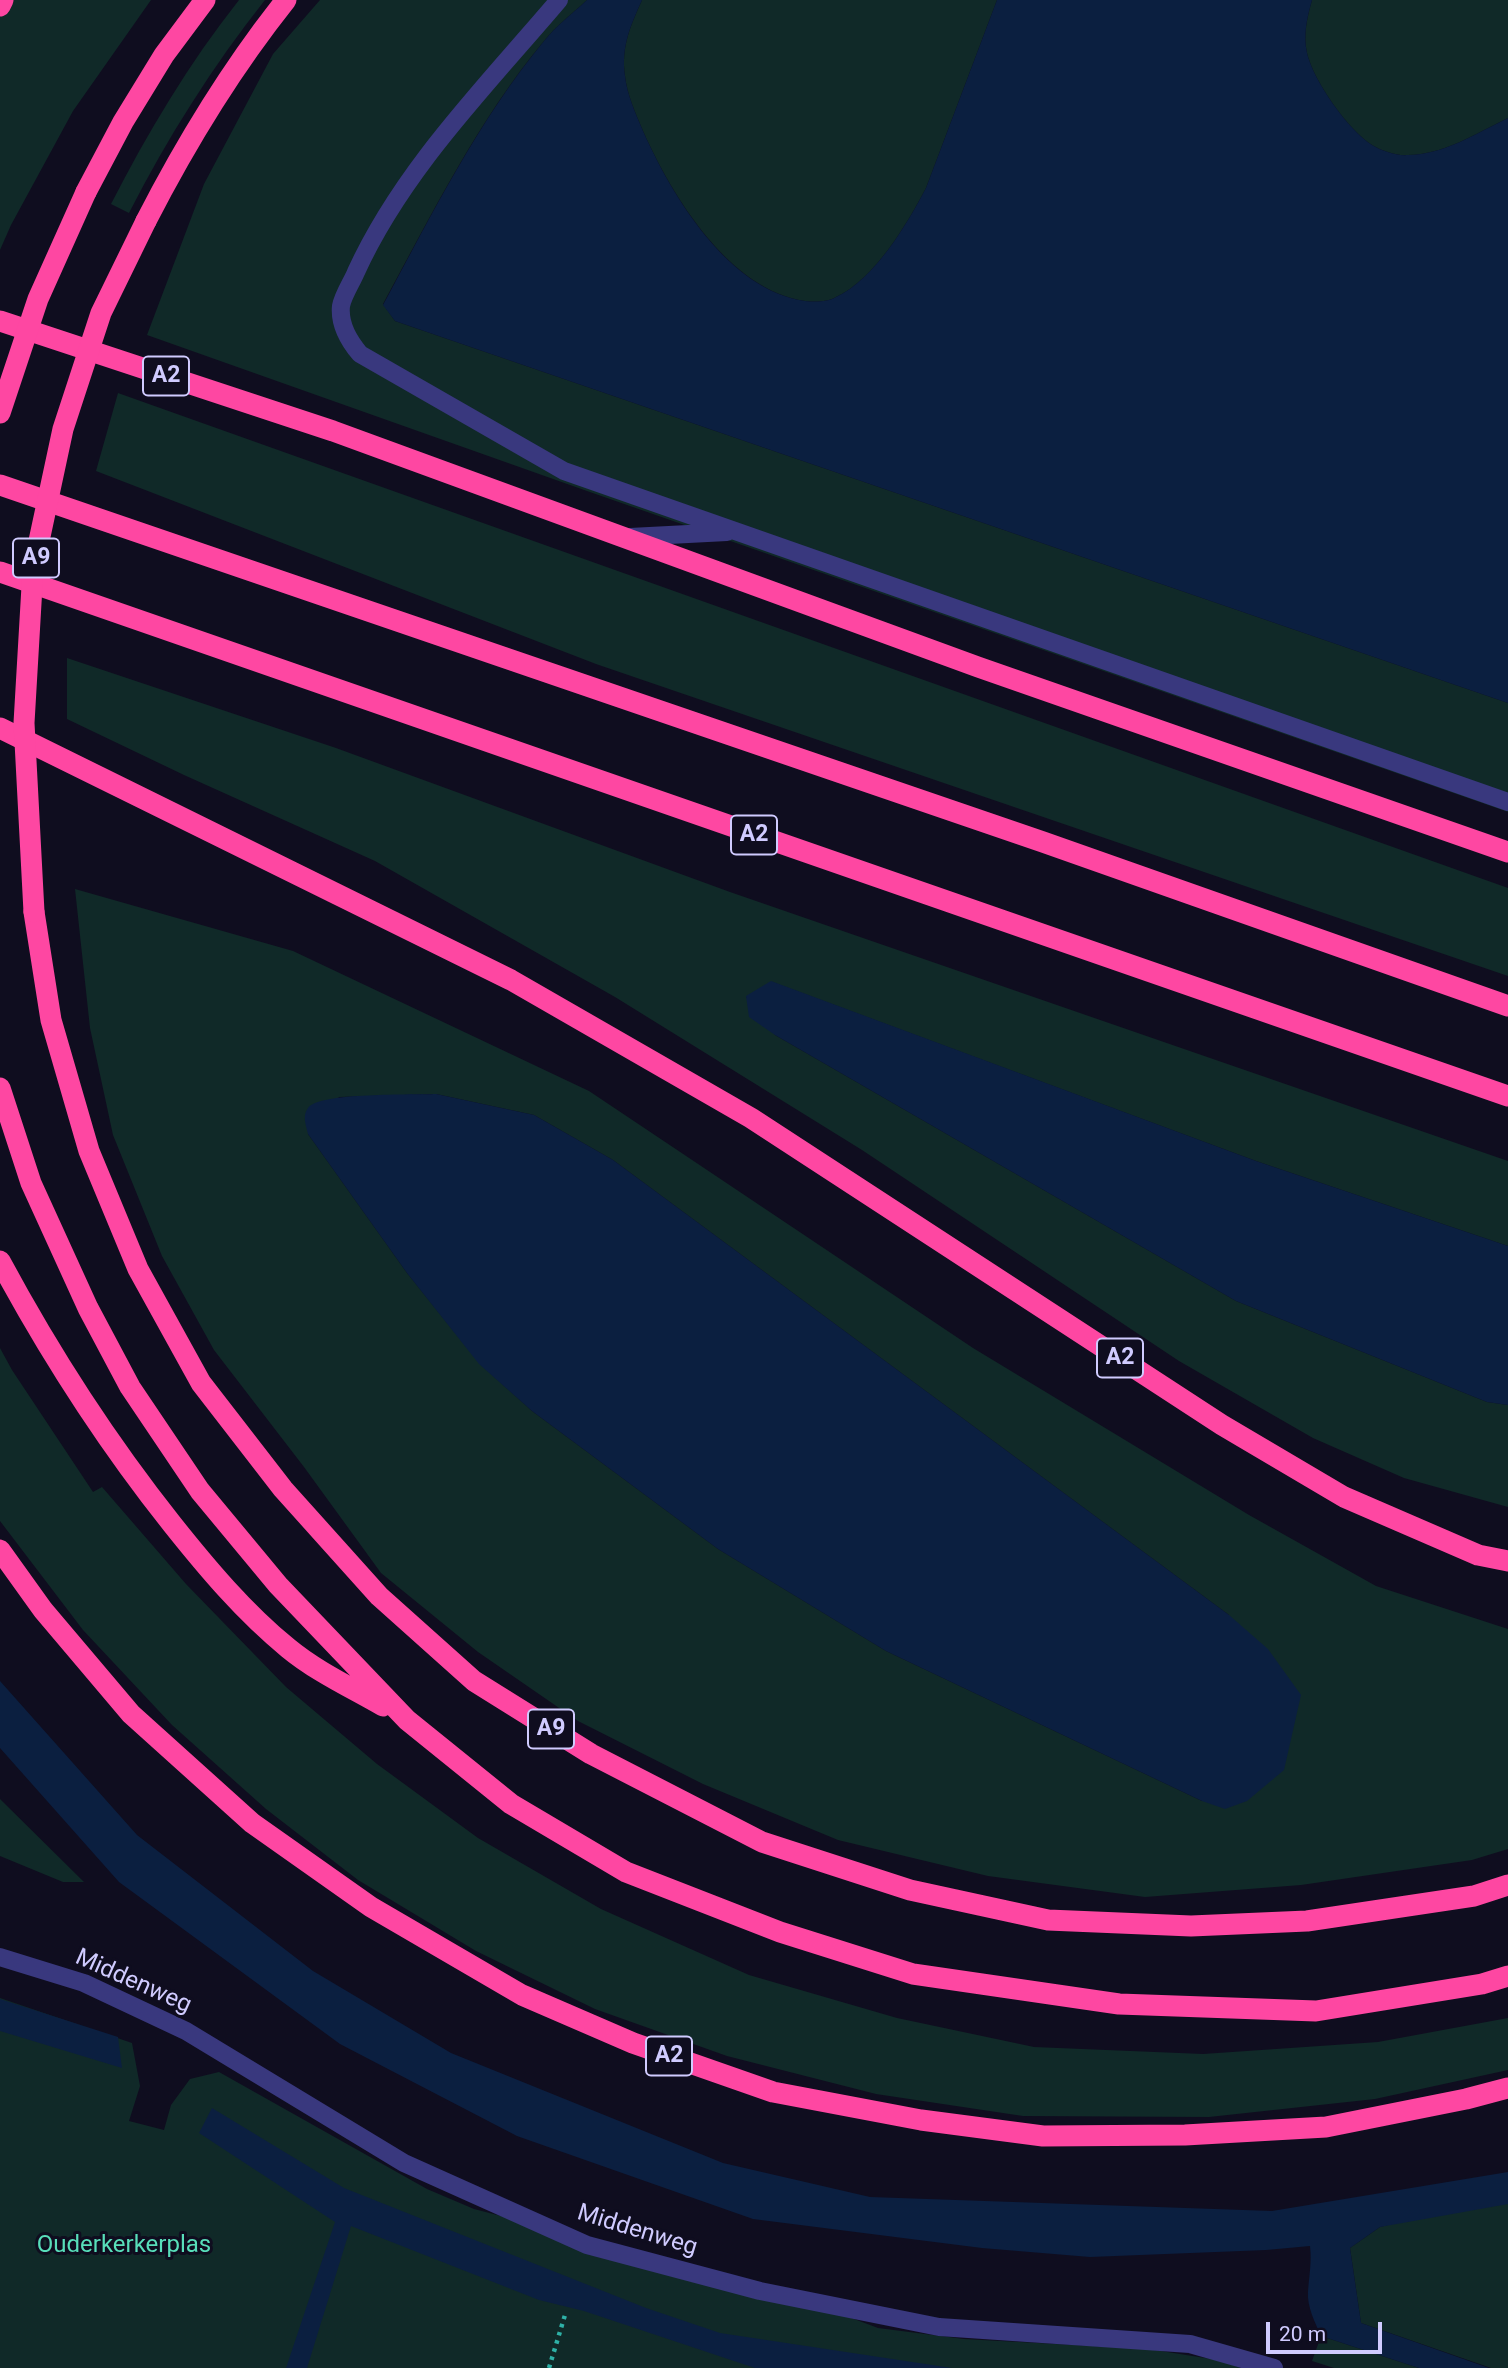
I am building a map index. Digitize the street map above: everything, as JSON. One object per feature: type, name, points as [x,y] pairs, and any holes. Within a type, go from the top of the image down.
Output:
[{"type":"highway","points":[[0,6],[3,0]]},
{"type":"highway","points":[[0,414],[38,299],[86,192],[123,122],[164,55],[205,0]]},
{"type":"highway","name":"A9","points":[[286,0],[249,46],[208,108],[146,221],[101,313],[63,429],[33,569],[24,723],[34,912],[51,1020],[89,1151],[138,1269],[201,1383],[283,1489],[379,1596],[474,1681],[591,1754],[762,1842],[910,1891],[1048,1920],[1191,1926],[1307,1920],[1474,1896],[1508,1885]]},
{"type":"highway","name":"A2","points":[[0,321],[332,431],[978,667],[1508,852]]},
{"type":"highway","points":[[0,485],[1030,837],[1508,1006]]},
{"type":"highway","name":"A2","points":[[0,572],[1508,1096]]},
{"type":"highway","name":"A2","points":[[0,728],[511,980],[751,1118],[1222,1425],[1344,1497],[1478,1555],[1508,1561]]},
{"type":"highway","points":[[0,1088],[31,1182],[58,1246],[130,1387],[163,1440],[200,1491],[278,1585],[407,1720],[511,1804],[626,1871],[780,1932],[913,1974],[1119,2004],[1316,2011],[1482,1983],[1508,1976]]},
{"type":"highway","points":[[0,1261],[32,1322],[84,1405],[121,1458],[205,1565],[252,1615],[288,1648],[311,1665],[407,1720]]},
{"type":"highway","name":"A2","points":[[0,1550],[43,1610],[131,1714],[252,1823],[370,1907],[522,1995],[633,2043],[773,2092],[921,2120],[1043,2136],[1185,2135],[1326,2127],[1508,2088]]},
{"type":"street","points":[[559,0],[435,147],[371,239],[341,305],[342,324],[348,340],[360,354],[564,471],[1508,802]]},
{"type":"street","points":[[627,537],[738,532]]},
{"type":"street","name":"Middenweg","points":[[0,1957],[84,1983],[186,2031],[404,2163],[587,2245],[760,2291],[939,2327],[1190,2344],[1274,2368]]},
{"type":"path","points":[[549,2368],[565,2315]]},
{"type":"green space","points":[[0,0],[151,0],[73,111],[0,250]]},
{"type":"green space","points":[[239,0],[265,0],[192,103],[129,213],[111,204],[170,99]]},
{"type":"green space","points":[[320,0],[587,0],[549,35],[520,71],[457,168],[383,304],[395,321],[1508,703],[1508,812],[147,335],[204,184],[273,54]]},
{"type":"green space","points":[[642,0],[997,0],[926,188],[877,264],[850,289],[833,299],[821,301],[805,301],[777,293],[752,279],[728,260],[687,210],[655,157],[626,83],[625,46]]},
{"type":"green space","points":[[1312,0],[1508,0],[1508,118],[1460,142],[1421,154],[1394,154],[1372,145],[1342,116],[1316,77],[1306,46],[1307,20]]},
{"type":"green space","points":[[118,393],[1508,888],[1508,976],[596,664],[96,471]]},
{"type":"green space","points":[[67,658],[336,748],[730,892],[1508,1161],[1508,1246],[1256,1161],[772,982],[746,997],[775,1035],[1236,1301],[1487,1402],[1508,1405],[1508,1507],[1404,1478],[1313,1438],[1179,1361],[862,1150],[615,997],[375,861],[67,719]]},
{"type":"green space","points":[[75,889],[293,951],[589,1091],[973,1348],[1249,1515],[1376,1586],[1508,1629],[1508,1849],[1472,1860],[1301,1885],[1145,1897],[988,1876],[838,1840],[703,1784],[578,1721],[478,1652],[381,1573],[214,1350],[162,1256],[113,1135],[90,1028]],"holes":[[[436,1094],[534,1115],[613,1160],[1229,1615],[1202,1801],[886,1651],[718,1549],[532,1411],[480,1364],[407,1273],[308,1134],[339,1097]]]},
{"type":"green space","points":[[0,1348],[93,1492],[102,1487],[186,1584],[286,1687],[377,1764],[478,1838],[601,1909],[749,1975],[897,2018],[1034,2047],[1203,2054],[1378,2042],[1508,2018],[1508,2070],[1375,2099],[1209,2117],[1023,2116],[876,2094],[727,2056],[595,2009],[476,1951],[358,1880],[266,1809],[172,1725],[83,1630],[0,1521]]},
{"type":"green space","points":[[0,1799],[84,1882],[63,1882],[0,1856]]},
{"type":"green space","name":"Ouderkerkerplas","points":[[0,1998],[132,2043],[140,2086],[129,2121],[164,2130],[171,2105],[190,2079],[219,2072],[427,2189],[474,2209],[753,2281],[878,2328],[964,2339],[1148,2349],[1218,2360],[1241,2368],[0,2368]]},
{"type":"green space","points":[[1508,2194],[1508,2368],[1491,2368],[1361,2323],[1350,2248],[1380,2227]]},
{"type":"green space","points":[[1321,2336],[1419,2368],[1334,2368],[1312,2361]]},
{"type":"water","points":[[587,0],[642,0],[628,37],[624,66],[630,97],[655,157],[687,210],[728,260],[751,279],[777,293],[805,301],[829,300],[850,289],[877,264],[899,234],[926,188],[997,0],[1312,0],[1307,20],[1306,46],[1316,77],[1342,116],[1372,145],[1394,154],[1421,154],[1459,142],[1508,118],[1508,703],[395,321],[383,305],[457,169],[520,72],[549,35]]},
{"type":"water","points":[[771,981],[1256,1161],[1508,1246],[1508,1405],[1487,1402],[1236,1301],[775,1035],[749,1017],[746,996]]},
{"type":"water","points":[[436,1094],[534,1115],[613,1160],[1229,1615],[1268,1649],[1301,1695],[1284,1770],[1247,1801],[1225,1809],[1202,1801],[886,1651],[718,1549],[532,1411],[479,1364],[407,1273],[308,1134],[305,1114],[308,1108],[316,1103],[348,1097]]},
{"type":"water","points":[[0,1681],[137,1835],[313,1971],[451,2053],[723,2163],[870,2197],[1272,2211],[1508,2172],[1508,2204],[1380,2227],[1350,2248],[1361,2323],[1489,2368],[1419,2368],[1321,2336],[1308,2298],[1310,2246],[1090,2257],[982,2248],[753,2219],[517,2136],[340,2044],[119,1882],[0,1748]]},
{"type":"water","points":[[0,1999],[118,2037],[122,2068],[0,2031]]},
{"type":"water","points":[[212,2108],[344,2188],[646,2308],[720,2333],[952,2368],[755,2368],[584,2311],[539,2300],[351,2226],[307,2368],[286,2368],[335,2222],[199,2133]]}]
